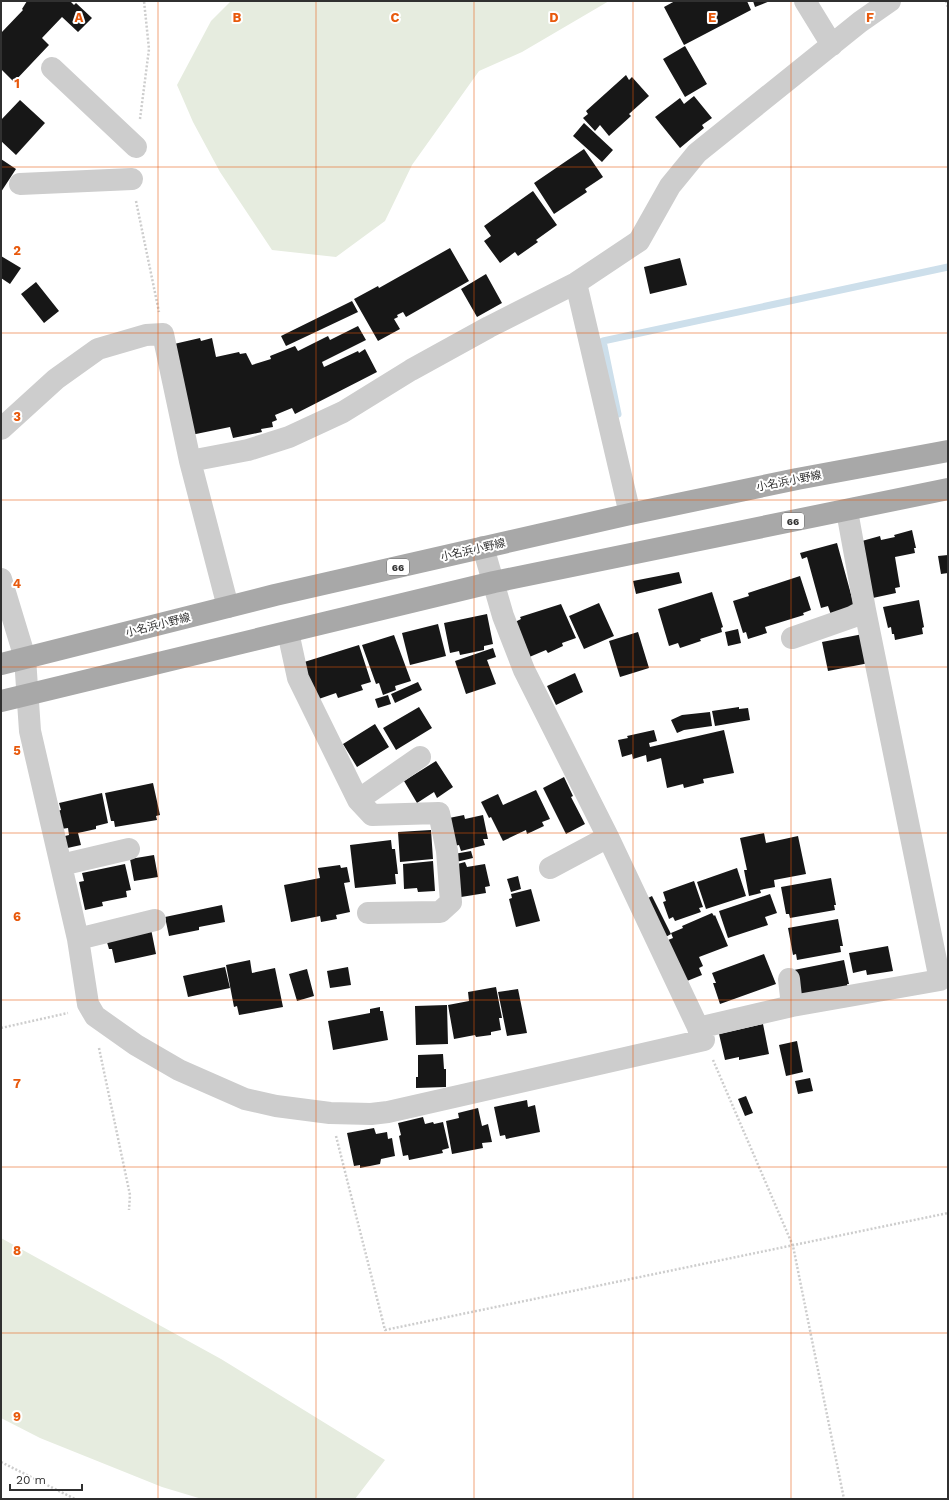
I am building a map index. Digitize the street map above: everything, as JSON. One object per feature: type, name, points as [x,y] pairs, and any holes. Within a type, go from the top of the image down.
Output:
[{"type":"main road","name":"小名浜小野線","points":[[1,664],[282,593],[483,547],[797,479],[948,451]]},
{"type":"main road","name":"66","points":[[1,701],[494,582],[948,489]]},
{"type":"street","points":[[805,1],[832,45]]},
{"type":"street","points":[[190,461],[248,450],[289,437],[343,412],[412,370],[489,327],[576,283],[639,242],[670,186],[697,153],[860,22],[890,1]]},
{"type":"street","points":[[52,68],[136,147]]},
{"type":"street","points":[[20,184],[132,178]]},
{"type":"street","points":[[576,283],[630,514]]},
{"type":"street","points":[[1,429],[56,379],[98,349],[146,335],[164,334],[190,461],[228,607]]},
{"type":"street","points":[[1,579],[25,658],[30,731],[78,940],[83,976],[92,1012],[136,1045],[179,1070],[245,1099],[276,1106],[330,1112],[371,1114],[388,1112],[701,1034],[792,1006],[940,980],[865,610],[847,510]]},
{"type":"street","points":[[483,547],[503,616],[524,670],[608,837],[701,1034]]},
{"type":"street","points":[[792,638],[852,617],[865,610]]},
{"type":"street","points":[[288,632],[298,678],[358,800],[372,815],[440,814],[446,851],[451,902],[440,912],[368,913]]},
{"type":"street","points":[[358,800],[420,757]]},
{"type":"street","points":[[550,868],[608,837]]},
{"type":"street","points":[[61,866],[129,849]]},
{"type":"street","points":[[78,940],[154,920]]},
{"type":"street","points":[[789,979],[792,1006]]},
{"type":"path","points":[[946,1],[948,9]]},
{"type":"path","points":[[1,1028],[92,1012],[93,1023],[130,1195],[129,1210]]},
{"type":"path","points":[[701,1034],[793,1246],[844,1499]]},
{"type":"path","points":[[330,1112],[385,1330],[948,1213]]},
{"type":"path","points":[[1,1462],[75,1499]]},
{"type":"shaded area","points":[[231,1],[609,1],[522,52],[479,71],[412,165],[385,221],[336,257],[272,250],[220,172],[193,122],[177,85],[211,21]]},
{"type":"shaded area","points":[[1,1238],[221,1359],[385,1460],[355,1499],[202,1499],[162,1487],[40,1438],[1,1418]]},
{"type":"building","points":[[27,1],[70,1],[74,5],[76,3],[92,18],[78,32],[62,17],[42,38],[49,45],[14,82],[1,69],[1,33],[23,10],[22,9]]},
{"type":"building","points":[[675,1],[747,1],[751,10],[684,45],[664,7]]},
{"type":"building","points":[[753,1],[770,1],[755,7]]},
{"type":"building","points":[[685,46],[707,84],[685,97],[663,59]]},
{"type":"building","points":[[626,75],[629,80],[632,77],[649,96],[629,114],[631,116],[609,136],[600,125],[595,131],[583,118],[588,114],[586,111]]},
{"type":"building","points":[[694,96],[712,118],[702,125],[704,128],[680,148],[655,117],[680,98],[684,104]]},
{"type":"building","points":[[20,100],[45,123],[16,155],[1,141],[1,120]]},
{"type":"building","points":[[584,123],[613,150],[602,162],[573,136]]},
{"type":"building","points":[[584,149],[603,177],[585,189],[587,192],[554,214],[534,183]]},
{"type":"building","points":[[1,159],[16,169],[1,192]]},
{"type":"building","points":[[533,191],[557,225],[536,240],[538,242],[518,256],[515,252],[500,263],[484,241],[491,236],[484,226]]},
{"type":"building","points":[[450,248],[469,281],[406,317],[403,312],[397,315],[398,317],[394,319],[400,329],[378,341],[354,299],[378,286],[379,288]]},
{"type":"building","points":[[1,256],[21,268],[10,284],[1,278]]},
{"type":"building","points":[[680,258],[687,285],[650,294],[644,267]]},
{"type":"building","points":[[486,274],[502,303],[477,317],[461,289]]},
{"type":"building","points":[[36,282],[59,311],[44,323],[21,294]]},
{"type":"building","points":[[352,301],[358,312],[286,346],[281,336]]},
{"type":"building","points":[[358,326],[366,340],[322,362],[324,367],[358,351],[359,353],[365,349],[377,372],[295,414],[292,408],[275,415],[277,420],[272,422],[273,427],[261,429],[262,432],[233,438],[230,427],[191,435],[174,344],[200,338],[201,341],[212,338],[216,357],[239,352],[240,354],[246,353],[252,365],[271,359],[270,356],[295,346],[298,351],[328,336],[330,340]]},
{"type":"building","points":[[912,530],[916,548],[914,548],[915,553],[895,557],[900,587],[895,588],[896,593],[868,599],[862,541],[880,536],[881,540],[895,537],[894,535]]},
{"type":"building","points":[[837,543],[855,609],[831,615],[828,606],[821,608],[807,557],[802,559],[800,553]]},
{"type":"building","points":[[948,555],[948,573],[941,574],[938,556]]},
{"type":"building","points":[[679,572],[682,583],[636,594],[633,581]]},
{"type":"building","points":[[800,576],[811,610],[803,613],[804,615],[765,627],[767,633],[748,639],[746,632],[743,633],[733,601],[749,596],[748,593]]},
{"type":"building","points":[[712,592],[723,627],[721,628],[722,632],[700,639],[701,641],[680,648],[678,643],[669,646],[658,609]]},
{"type":"building","points":[[919,600],[924,627],[922,628],[923,634],[895,640],[891,627],[888,628],[883,607]]},
{"type":"building","points":[[599,603],[614,636],[584,649],[569,616]]},
{"type":"building","points":[[561,604],[576,638],[562,643],[563,646],[548,653],[546,650],[527,658],[511,624],[521,619],[520,617]]},
{"type":"building","points":[[487,614],[493,644],[484,646],[484,650],[460,655],[459,651],[450,653],[444,623]]},
{"type":"building","points":[[438,624],[446,656],[410,665],[402,633]]},
{"type":"building","points":[[738,629],[741,643],[728,646],[725,632]]},
{"type":"building","points":[[638,632],[649,668],[620,677],[609,641]]},
{"type":"building","points":[[863,634],[869,663],[828,671],[822,642]]},
{"type":"building","points":[[394,635],[411,681],[395,686],[396,690],[383,695],[379,683],[376,684],[362,645]]},
{"type":"building","points":[[359,645],[371,682],[361,685],[363,690],[338,698],[336,693],[313,701],[301,663]]},
{"type":"building","points":[[493,648],[496,657],[487,660],[496,684],[466,694],[455,661]]},
{"type":"building","points":[[575,673],[583,692],[556,705],[547,686]]},
{"type":"building","points":[[418,682],[422,690],[395,703],[391,694]]},
{"type":"building","points":[[388,695],[391,704],[378,708],[375,699]]},
{"type":"building","points":[[419,707],[432,728],[396,750],[383,728]]},
{"type":"building","points":[[739,707],[739,709],[748,708],[750,720],[715,726],[712,711]]},
{"type":"building","points":[[710,712],[712,726],[684,730],[677,733],[671,720],[682,715]]},
{"type":"building","points":[[375,724],[389,747],[357,767],[343,744]]},
{"type":"building","points":[[654,730],[657,741],[649,743],[650,747],[724,730],[734,773],[703,779],[704,783],[684,788],[683,784],[667,788],[661,758],[647,762],[646,755],[633,759],[632,754],[622,757],[618,740],[628,738],[627,736]]},
{"type":"building","points":[[436,761],[453,787],[437,798],[434,792],[417,803],[404,781]]},
{"type":"building","points":[[564,777],[573,796],[571,797],[585,824],[566,834],[543,788]]},
{"type":"building","points":[[153,783],[160,815],[156,816],[157,820],[115,827],[114,821],[111,821],[105,793]]},
{"type":"building","points":[[536,790],[550,819],[542,822],[544,826],[527,834],[526,830],[503,841],[491,817],[489,818],[481,802],[498,794],[503,805]]},
{"type":"building","points":[[102,793],[108,823],[96,826],[96,829],[78,833],[81,845],[63,849],[61,837],[69,835],[68,828],[61,829],[57,811],[61,810],[59,803]]},
{"type":"building","points":[[464,815],[465,819],[483,815],[488,839],[483,839],[485,845],[461,851],[459,845],[454,846],[449,818]]},
{"type":"building","points":[[431,830],[433,859],[400,862],[398,832]]},
{"type":"building","points":[[764,833],[766,843],[798,836],[806,874],[774,880],[775,887],[760,890],[761,893],[749,896],[744,870],[747,870],[740,838]]},
{"type":"building","points":[[391,840],[392,849],[395,849],[398,874],[395,874],[396,884],[355,888],[350,845]]},
{"type":"building","points":[[471,851],[473,858],[456,862],[454,854]]},
{"type":"building","points":[[154,855],[158,877],[134,881],[130,859]]},
{"type":"building","points":[[433,861],[435,891],[418,892],[417,888],[404,889],[403,864]]},
{"type":"building","points":[[465,862],[467,867],[485,864],[490,886],[485,887],[486,893],[461,897],[450,866]]},
{"type":"building","points":[[125,864],[131,890],[126,891],[127,897],[102,902],[103,906],[85,910],[79,882],[84,881],[82,873]]},
{"type":"building","points":[[340,865],[341,868],[347,867],[350,882],[344,883],[350,912],[336,915],[337,919],[321,922],[320,916],[291,922],[284,885],[320,878],[318,868]]},
{"type":"building","points":[[737,868],[746,896],[706,909],[697,882]]},
{"type":"building","points":[[518,876],[521,889],[511,892],[507,879]]},
{"type":"building","points":[[831,878],[836,905],[834,905],[835,910],[790,918],[789,914],[786,914],[781,887]]},
{"type":"building","points":[[694,881],[703,907],[699,908],[701,912],[675,921],[673,917],[669,919],[663,902],[666,901],[663,892]]},
{"type":"building","points":[[531,889],[540,921],[516,927],[509,899],[512,898],[511,894]]},
{"type":"building","points":[[770,894],[777,913],[765,917],[768,925],[728,938],[719,911]]},
{"type":"building","points":[[652,896],[671,934],[664,938],[644,900]]},
{"type":"building","points":[[222,905],[225,922],[199,927],[199,930],[169,936],[165,917]]},
{"type":"building","points":[[712,913],[714,916],[715,915],[728,946],[699,957],[703,966],[699,968],[702,975],[687,981],[668,940],[673,938],[671,933],[683,928],[682,926]]},
{"type":"building","points":[[838,919],[843,946],[840,946],[841,952],[797,960],[796,954],[793,955],[788,928]]},
{"type":"building","points":[[151,929],[156,954],[115,963],[112,949],[109,949],[106,939]]},
{"type":"building","points":[[888,946],[893,971],[867,975],[866,970],[853,973],[849,953]]},
{"type":"building","points":[[764,954],[776,984],[720,1004],[713,983],[716,983],[712,973]]},
{"type":"building","points":[[250,960],[252,973],[275,968],[283,1007],[239,1015],[237,1006],[234,1007],[226,965]]},
{"type":"building","points":[[844,960],[849,984],[847,984],[848,988],[801,997],[794,970]]},
{"type":"building","points":[[225,967],[230,988],[188,997],[183,976]]},
{"type":"building","points":[[348,967],[351,985],[330,988],[327,971]]},
{"type":"building","points":[[307,969],[314,996],[297,1001],[289,974]]},
{"type":"building","points":[[496,987],[502,1018],[499,1018],[501,1030],[491,1032],[491,1035],[476,1037],[475,1035],[454,1039],[448,1005],[469,1001],[468,992]]},
{"type":"building","points":[[518,989],[527,1033],[507,1036],[498,992]]},
{"type":"building","points":[[447,1005],[448,1044],[416,1045],[415,1006]]},
{"type":"building","points":[[380,1007],[380,1011],[383,1011],[388,1040],[333,1050],[328,1021],[370,1013],[370,1009]]},
{"type":"building","points":[[763,1024],[769,1054],[739,1060],[739,1057],[725,1060],[719,1034]]},
{"type":"building","points":[[797,1041],[803,1072],[786,1076],[779,1045]]},
{"type":"building","points":[[443,1054],[444,1069],[446,1069],[446,1087],[416,1088],[416,1077],[418,1077],[418,1055]]},
{"type":"building","points":[[810,1078],[813,1091],[798,1094],[795,1081]]},
{"type":"building","points":[[746,1096],[753,1113],[745,1116],[738,1099]]},
{"type":"building","points":[[527,1100],[528,1107],[535,1105],[540,1132],[506,1139],[505,1135],[500,1136],[494,1107]]},
{"type":"building","points":[[478,1108],[482,1126],[488,1124],[492,1142],[482,1143],[483,1148],[452,1154],[446,1121],[459,1118],[458,1113]]},
{"type":"building","points":[[423,1117],[425,1124],[443,1122],[449,1148],[442,1150],[443,1153],[409,1160],[408,1155],[403,1156],[398,1123]]},
{"type":"building","points":[[374,1128],[376,1134],[387,1132],[388,1139],[392,1138],[395,1156],[381,1159],[380,1164],[360,1168],[360,1165],[354,1166],[347,1133]]},
{"type":"waterway","points":[[618,414],[603,341],[948,267]]}]
